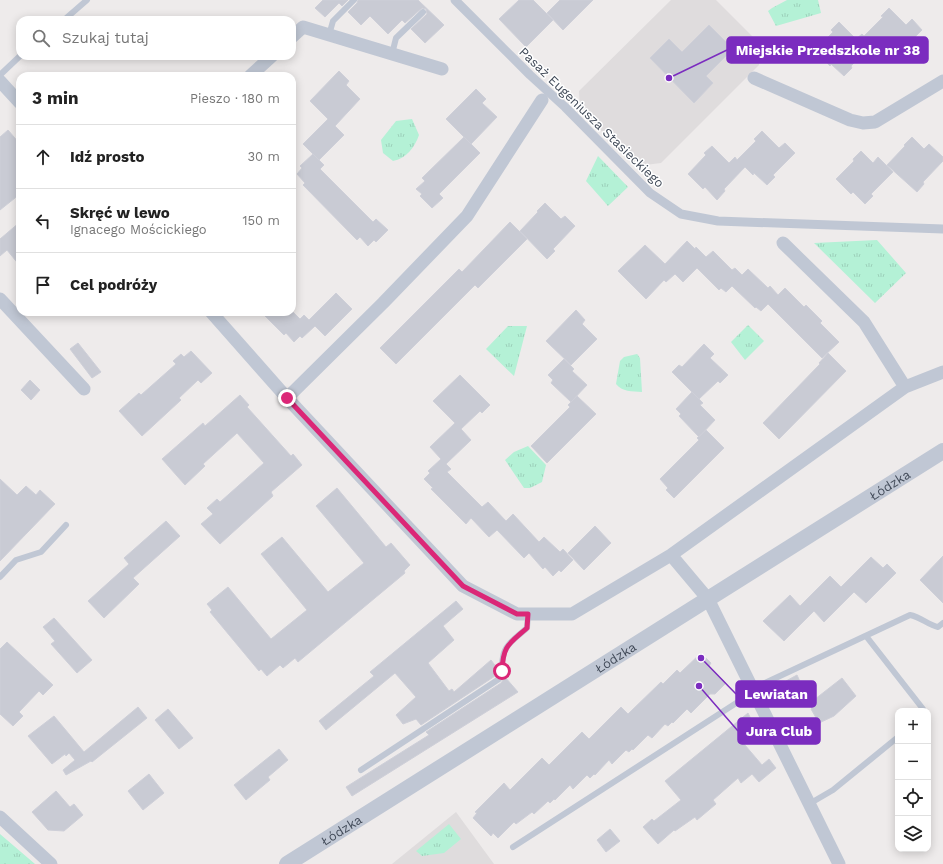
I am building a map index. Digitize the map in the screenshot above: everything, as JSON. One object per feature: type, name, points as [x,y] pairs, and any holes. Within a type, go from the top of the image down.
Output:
[{"type":"street","name":"Pasaż Eugeniusza Stasieckiego","points":[[455,0],[530,75],[565,107],[644,188],[659,200],[682,214],[718,221],[943,229]]},
{"type":"street","points":[[296,34],[303,28],[442,69]]},
{"type":"street","points":[[254,72],[268,60]]},
{"type":"street","points":[[754,78],[850,120],[869,123],[875,122],[943,81]]},
{"type":"street","points":[[0,81],[16,99]]},
{"type":"street","points":[[287,398],[384,303],[467,216],[542,100]]},
{"type":"street","points":[[783,243],[864,322],[905,387]]},
{"type":"street","points":[[0,300],[84,389]]},
{"type":"street","points":[[215,316],[287,398],[463,586],[517,614],[572,614],[672,555],[905,387],[943,372]]},
{"type":"street","name":"Łódzka","points":[[287,864],[943,451]]},
{"type":"street","points":[[672,555],[694,584],[708,599],[839,864]]},
{"type":"street","points":[[0,817],[51,864]]},
{"type":"lane","points":[[69,16],[87,0]]},
{"type":"lane","points":[[329,35],[333,21],[354,0]]},
{"type":"lane","points":[[392,54],[396,38],[423,12]]},
{"type":"lane","points":[[0,75],[16,60]]},
{"type":"lane","points":[[0,577],[16,560],[41,552],[66,525]]},
{"type":"lane","points":[[361,770],[499,679],[502,671],[502,656],[507,647],[527,628],[528,614]]},
{"type":"lane","points":[[513,847],[744,698],[752,689],[910,615],[917,616],[931,626],[938,627],[943,623]]},
{"type":"lane","points":[[866,636],[922,708]]},
{"type":"lane","points":[[809,804],[833,790],[895,739]]},
{"type":"shaded area","points":[[671,0],[716,0],[759,43],[759,65],[661,163],[637,166],[580,110],[579,91]]},
{"type":"shaded area","points":[[456,812],[494,864],[392,864]]},
{"type":"green space","points":[[787,0],[818,0],[821,13],[776,26],[768,11]]},
{"type":"green space","points":[[412,119],[419,135],[412,148],[406,155],[393,161],[383,153],[381,140],[396,121]]},
{"type":"green space","points":[[598,156],[628,187],[608,206],[586,181]]},
{"type":"green space","points":[[877,240],[906,273],[875,303],[814,243]]},
{"type":"green space","points":[[748,325],[764,341],[745,360],[731,342]]},
{"type":"green space","points":[[508,326],[527,326],[514,376],[486,349]]},
{"type":"green space","points":[[637,354],[640,358],[642,392],[624,390],[616,384],[620,361],[624,357]]},
{"type":"green space","points":[[528,446],[546,465],[542,482],[530,488],[524,488],[505,460],[514,452]]},
{"type":"green space","points":[[449,824],[461,839],[444,853],[422,856],[416,851]]},
{"type":"green space","points":[[0,834],[35,864],[0,864]]},
{"type":"building","points":[[323,0],[348,0],[342,6],[339,3],[325,17],[315,8]]},
{"type":"building","points":[[358,0],[418,0],[444,25],[425,43],[411,29],[427,14],[426,9],[422,8],[405,23],[402,20],[388,34],[370,16],[361,25],[348,12]]},
{"type":"building","points":[[519,0],[533,0],[553,20],[526,47],[499,19]]},
{"type":"building","points":[[560,0],[593,0],[563,30],[547,13]]},
{"type":"building","points":[[889,8],[906,25],[912,19],[922,30],[892,60],[882,50],[880,51],[873,44],[851,66],[852,68],[844,76],[831,64],[830,66],[815,50],[833,32],[831,30],[839,22],[856,39],[862,34],[864,36],[883,17],[881,16]]},
{"type":"building","points":[[709,25],[733,49],[706,76],[713,83],[694,103],[650,58],[669,39],[682,52]]},
{"type":"building","points":[[339,71],[349,81],[346,85],[360,99],[335,126],[344,135],[319,160],[303,144],[328,119],[310,101]]},
{"type":"building","points":[[476,89],[486,99],[482,103],[497,117],[471,144],[446,119]]},
{"type":"building","points":[[8,130],[16,139],[16,197],[0,210],[0,137]]},
{"type":"building","points":[[762,131],[779,148],[785,143],[795,153],[773,175],[775,177],[767,185],[745,167],[724,189],[725,191],[717,200],[705,187],[703,189],[688,174],[706,155],[704,153],[712,146],[729,163],[735,157],[737,160],[756,141],[754,139]]},
{"type":"building","points":[[464,137],[480,153],[439,194],[443,198],[432,208],[420,196],[422,194],[416,189],[425,181],[422,178]]},
{"type":"building","points":[[912,137],[924,149],[929,144],[943,157],[943,161],[923,182],[924,184],[917,192],[887,165]]},
{"type":"building","points":[[861,151],[873,163],[878,157],[893,172],[871,194],[873,196],[865,204],[853,192],[851,194],[836,179],[854,161],[853,159]]},
{"type":"building","points":[[313,154],[324,165],[320,169],[373,222],[376,219],[388,230],[376,242],[374,240],[368,246],[360,237],[357,240],[303,185],[305,183],[297,174],[302,168],[300,166]]},
{"type":"building","points":[[545,203],[561,219],[565,216],[575,226],[553,249],[555,251],[547,259],[520,231]]},
{"type":"building","points":[[510,222],[527,239],[478,288],[475,285],[396,364],[380,348],[459,269],[462,272]]},
{"type":"building","points":[[16,225],[16,261],[7,250],[0,256],[0,239]]},
{"type":"building","points":[[687,241],[695,249],[696,247],[706,257],[713,251],[732,270],[735,268],[742,275],[748,269],[768,288],[770,286],[778,295],[785,288],[804,307],[806,305],[822,321],[820,323],[839,342],[822,358],[768,304],[761,311],[756,307],[755,308],[732,286],[726,292],[721,288],[719,290],[697,268],[683,282],[675,274],[666,282],[664,280],[646,299],[618,271],[645,245],[665,264]]},
{"type":"building","points":[[336,293],[352,309],[325,336],[315,326],[302,338],[300,336],[294,342],[286,333],[284,335],[265,316],[296,315],[300,319],[304,315],[309,320]]},
{"type":"building","points":[[576,310],[585,320],[582,324],[597,339],[571,365],[546,341]]},
{"type":"building","points":[[78,343],[101,372],[92,378],[70,349]]},
{"type":"building","points":[[704,344],[714,354],[710,358],[728,375],[720,383],[718,381],[699,399],[672,372],[679,365],[682,367]]},
{"type":"building","points":[[191,351],[212,373],[201,383],[198,380],[179,398],[181,400],[142,436],[119,411],[139,393],[141,395],[176,364],[173,361],[181,354],[184,357]]},
{"type":"building","points":[[828,353],[846,371],[779,439],[763,423],[820,364],[819,363]]},
{"type":"building","points":[[564,359],[574,369],[572,371],[587,385],[571,402],[551,383],[553,380],[548,375]]},
{"type":"building","points":[[460,375],[490,405],[482,413],[480,411],[461,429],[471,440],[446,464],[451,469],[447,472],[482,507],[488,502],[506,521],[513,514],[539,542],[544,537],[560,552],[563,549],[573,560],[561,572],[559,570],[553,576],[545,567],[543,569],[529,553],[524,558],[497,530],[489,537],[471,518],[466,524],[431,489],[433,488],[424,479],[430,473],[428,471],[441,459],[430,447],[455,423],[433,401]]},
{"type":"building","points":[[30,380],[40,390],[31,400],[21,390]]},
{"type":"building","points":[[692,392],[703,403],[700,405],[715,420],[699,437],[679,416],[681,414],[676,409]]},
{"type":"building","points":[[240,395],[249,405],[247,407],[291,456],[293,454],[302,465],[271,492],[273,496],[220,544],[201,524],[213,514],[207,508],[217,499],[220,502],[264,463],[237,433],[203,464],[205,466],[185,485],[162,459],[203,423],[205,426]]},
{"type":"building","points":[[577,396],[596,414],[547,463],[531,446],[570,407],[568,405]]},
{"type":"building","points":[[706,430],[724,448],[674,498],[666,490],[668,488],[660,479],[699,440],[697,438]]},
{"type":"building","points":[[0,479],[17,495],[26,486],[36,495],[40,490],[55,504],[0,561]]},
{"type":"building","points":[[337,488],[386,547],[391,543],[410,565],[404,571],[405,573],[298,662],[295,658],[283,668],[280,665],[267,676],[261,669],[259,671],[210,612],[212,610],[207,604],[228,587],[271,639],[307,610],[261,554],[282,537],[328,592],[364,563],[316,506]]},
{"type":"building","points":[[166,521],[180,536],[133,578],[139,584],[104,618],[88,601],[129,564],[124,558]]},
{"type":"building","points":[[595,526],[611,543],[584,570],[568,553]]},
{"type":"building","points":[[943,556],[943,603],[920,580]]},
{"type":"building","points":[[871,557],[883,568],[887,564],[896,573],[866,603],[854,592],[824,622],[814,611],[784,641],[763,621],[790,595],[800,606],[830,576],[841,587]]},
{"type":"building","points":[[456,601],[463,609],[443,626],[454,640],[428,663],[449,691],[452,689],[454,692],[491,660],[497,668],[495,676],[421,725],[416,719],[403,724],[396,715],[416,697],[395,673],[326,730],[319,721],[374,676],[370,672]]},
{"type":"building","points":[[54,618],[92,660],[77,673],[51,644],[55,641],[43,627]]},
{"type":"building","points":[[7,642],[53,685],[43,695],[39,691],[19,712],[23,716],[13,726],[0,714],[0,649]]},
{"type":"building","points":[[701,653],[711,663],[709,666],[726,683],[715,694],[710,694],[691,713],[687,709],[673,723],[672,722],[668,726],[665,724],[652,738],[648,735],[633,750],[632,749],[629,752],[626,750],[612,764],[609,760],[595,775],[594,774],[590,778],[587,775],[573,789],[570,785],[555,800],[554,799],[550,803],[548,801],[534,814],[532,812],[516,824],[514,822],[498,838],[493,833],[491,836],[473,818],[477,813],[475,812],[504,783],[510,790],[542,758],[549,765],[582,732],[589,739],[621,707],[628,714],[661,682],[663,684],[677,670],[680,673]]},
{"type":"building","points":[[797,675],[802,686],[791,691],[786,681]]},
{"type":"building","points":[[505,677],[518,692],[352,796],[346,787],[429,735],[426,732],[501,683]]},
{"type":"building","points":[[842,678],[856,696],[834,716],[819,723],[811,709],[810,703]]},
{"type":"building","points":[[138,707],[147,718],[92,762],[91,761],[66,775],[63,770],[75,760],[69,753],[66,756],[65,754],[52,764],[28,736],[54,716],[84,752]]},
{"type":"building","points":[[168,709],[193,738],[179,749],[155,720]]},
{"type":"building","points":[[748,713],[754,725],[739,738],[762,765],[769,759],[776,768],[759,782],[752,774],[741,783],[738,778],[713,800],[716,804],[697,820],[695,817],[675,831],[674,830],[658,844],[643,827],[652,819],[654,821],[681,800],[665,781]]},
{"type":"building","points":[[279,749],[288,760],[268,777],[270,780],[246,800],[234,785]]},
{"type":"building","points":[[149,774],[164,793],[143,810],[128,791]]},
{"type":"building","points":[[56,791],[70,807],[74,804],[83,815],[64,831],[48,830],[32,812]]},
{"type":"building","points":[[610,829],[620,841],[606,852],[597,840]]},
{"type":"place","name":"Miejskie Przedszkole nr 38","points":[[669,78]]},
{"type":"place","name":"Lewiatan","points":[[701,658]]},
{"type":"place","name":"Jura Club","points":[[699,686]]},
{"type":"route","points":[[287,398],[463,586],[517,614],[528,614],[527,628],[511,642],[502,656],[502,671]]}]
